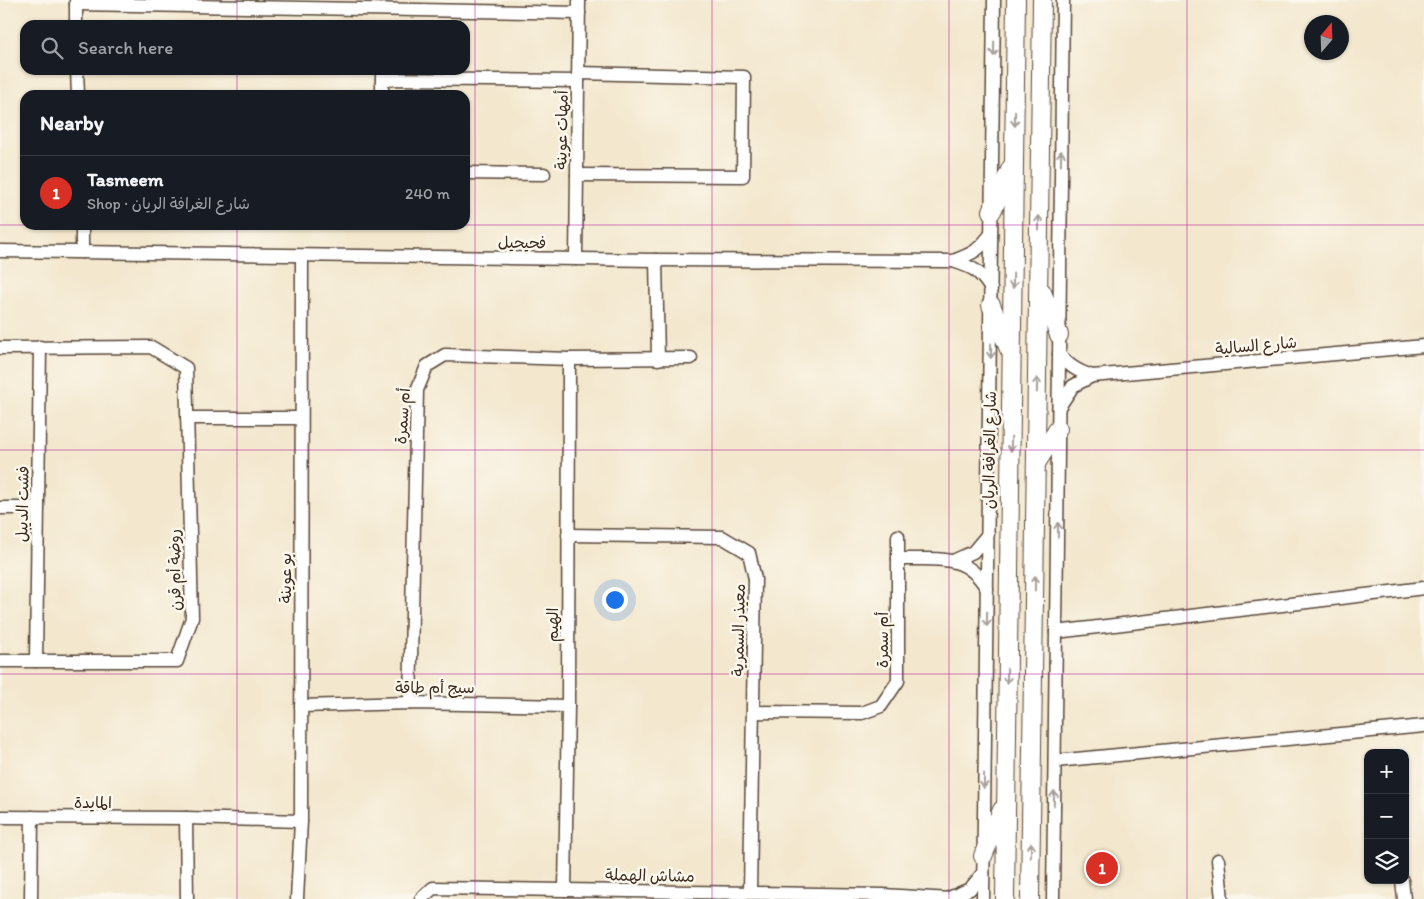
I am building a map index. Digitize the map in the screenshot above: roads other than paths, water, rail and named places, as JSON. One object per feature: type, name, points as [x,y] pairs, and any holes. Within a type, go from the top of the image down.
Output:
[{"type":"main road","name":"شارع الغرافة الريان","points":[[1005,899],[1016,0]]},
{"type":"main road","points":[[1030,899],[1042,0]]},
{"type":"main road","points":[[992,211],[1014,161]]},
{"type":"main road","points":[[1039,282],[1059,335]]},
{"type":"main road","points":[[991,297],[1012,356]]},
{"type":"main road","points":[[1036,462],[1058,429]]},
{"type":"main road","points":[[983,864],[1005,800]]},
{"type":"street","name":"شارع الغرافة الريان","points":[[983,899],[994,0]]},
{"type":"street","points":[[1053,899],[1063,0]]},
{"type":"street","points":[[76,20],[76,2],[579,6]]},
{"type":"street","name":"أمهات عوينة","points":[[576,259],[579,6]]},
{"type":"street","points":[[78,75],[78,90]]},
{"type":"street","points":[[382,75],[382,90]]},
{"type":"street","points":[[447,75],[744,77],[743,176],[577,175]]},
{"type":"street","points":[[470,173],[544,174]]},
{"type":"street","points":[[82,230],[82,252]]},
{"type":"street","name":"فحيحيل","points":[[953,261],[981,248],[991,234]]},
{"type":"street","name":"فحيحيل","points":[[0,251],[656,260],[953,261],[980,273],[991,297]]},
{"type":"street","name":"بو عوينة","points":[[297,899],[301,706],[302,256]]},
{"type":"street","points":[[656,260],[658,359]]},
{"type":"street","name":"شارع السالية","points":[[1059,407],[1073,386],[1092,376],[1424,346]]},
{"type":"street","name":"روضة أم قرن","points":[[0,348],[150,347],[186,368],[192,618],[177,661],[0,660]]},
{"type":"street","name":"فشت الديبل","points":[[36,660],[40,348]]},
{"type":"street","name":"شارع السالية","points":[[1059,354],[1074,370],[1092,376]]},
{"type":"street","name":"أم سمرة","points":[[410,702],[417,390],[427,366],[445,355],[569,359],[691,358]]},
{"type":"street","name":"الهيم","points":[[564,890],[568,706],[569,359]]},
{"type":"street","points":[[187,418],[301,418]]},
{"type":"street","points":[[0,508],[38,508]]},
{"type":"street","points":[[955,560],[972,552],[988,534]]},
{"type":"street","name":"معيذر السمرية","points":[[568,535],[722,537],[748,553],[755,579],[750,893]]},
{"type":"street","name":"أم سمرة","points":[[753,712],[862,714],[881,706],[898,681],[898,536]]},
{"type":"street","points":[[898,559],[955,560],[968,566],[977,574],[987,589]]},
{"type":"street","points":[[1056,632],[1424,588]]},
{"type":"street","name":"سيج أم طاقة","points":[[301,706],[410,702],[568,706]]},
{"type":"street","points":[[1055,761],[1424,726]]},
{"type":"street","name":"المايدة","points":[[0,817],[300,821]]},
{"type":"street","points":[[31,899],[32,818]]},
{"type":"street","points":[[186,818],[187,899]]},
{"type":"street","points":[[1218,860],[1222,899]]},
{"type":"street","name":"مشاش الهملة","points":[[421,899],[433,888],[523,894],[564,890],[693,896],[750,893],[950,899],[970,889],[983,864]]},
{"type":"street","points":[[1402,884],[1404,899]]},
{"type":"place","name":"Tasmeem","points":[[1102,868]]}]
